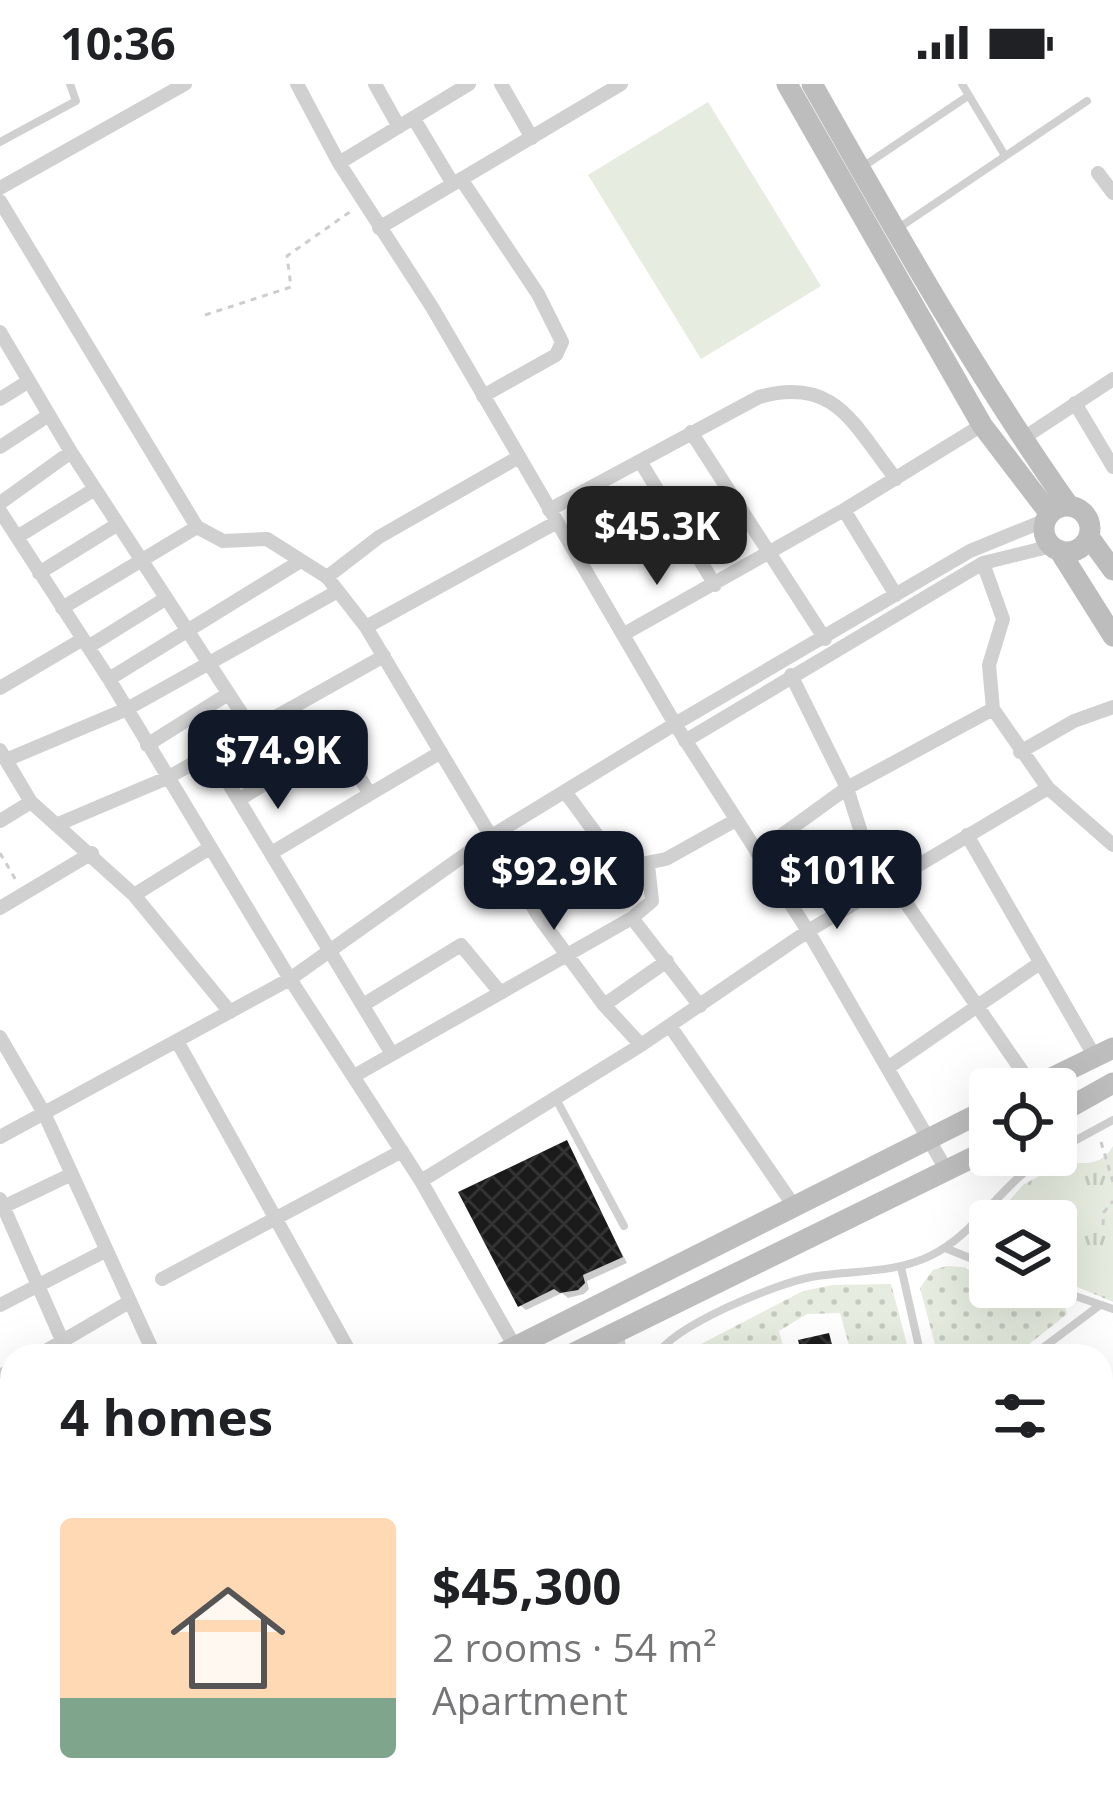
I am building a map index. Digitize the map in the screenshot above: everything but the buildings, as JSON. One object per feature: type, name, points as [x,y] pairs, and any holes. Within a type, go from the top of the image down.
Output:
[{"type":"main road","points":[[787,84],[982,425],[1055,513],[1087,517],[1088,537],[1113,570]]},
{"type":"main road","points":[[812,84],[893,232],[1022,439],[1055,513],[1045,534],[1113,636]]},
{"type":"main road","points":[[1056,548],[1079,548],[1088,537]]},
{"type":"main road","points":[[1072,1068],[1104,1052]]},
{"type":"main road","points":[[1077,1103],[1113,1083]]},
{"type":"main road","points":[[522,1344],[969,1118]]},
{"type":"main road","points":[[593,1344],[969,1160]]},
{"type":"street","points":[[0,188],[185,84]]},
{"type":"street","points":[[297,84],[338,163],[483,396],[685,741],[808,932],[947,1171]]},
{"type":"street","points":[[375,84],[399,127]]},
{"type":"street","points":[[338,163],[469,84]]},
{"type":"street","points":[[502,84],[532,138]]},
{"type":"street","points":[[379,228],[621,84]]},
{"type":"street","points":[[414,118],[538,293],[562,342],[556,355],[483,396]]},
{"type":"street","points":[[1098,173],[1113,193]]},
{"type":"street","points":[[0,201],[197,527],[214,540],[267,538],[327,577],[366,627],[539,917],[604,1005],[641,1045]]},
{"type":"street","points":[[1,337],[251,728]]},
{"type":"street","points":[[1022,439],[1113,379]]},
{"type":"street","points":[[0,399],[29,381]]},
{"type":"street","points":[[366,627],[640,461],[759,397],[793,388],[839,407],[896,479]]},
{"type":"street","points":[[1076,403],[1113,466]]},
{"type":"street","points":[[0,447],[49,415]]},
{"type":"street","points":[[624,634],[771,553],[982,425]]},
{"type":"street","points":[[691,432],[825,639]]},
{"type":"street","points":[[71,452],[0,507],[208,848],[421,1180],[502,1344]]},
{"type":"street","points":[[327,577],[379,537],[519,457]]},
{"type":"street","points":[[640,461],[715,585]]},
{"type":"street","points":[[16,537],[95,489]]},
{"type":"street","points":[[844,510],[896,595]]},
{"type":"street","points":[[0,1137],[290,979],[490,837],[675,724],[970,551],[1055,513]]},
{"type":"street","points":[[39,573],[118,524]]},
{"type":"street","points":[[62,608],[197,527]]},
{"type":"street","points":[[685,741],[983,563],[1056,548]]},
{"type":"street","points":[[109,679],[299,562]]},
{"type":"street","points":[[983,563],[1003,619],[989,665],[993,709],[1048,788],[1113,845]]},
{"type":"street","points":[[230,1012],[134,895],[31,802],[3,755],[127,709],[338,591]]},
{"type":"street","points":[[1,684],[165,599]]},
{"type":"street","points":[[56,824],[167,778],[384,656]]},
{"type":"street","points":[[790,675],[847,788],[864,842],[1018,1068]]},
{"type":"street","points":[[147,745],[228,694]]},
{"type":"street","points":[[1020,752],[1074,721],[1113,707]]},
{"type":"street","points":[[757,853],[847,788],[993,709]]},
{"type":"street","points":[[240,799],[331,745],[341,748],[370,794]]},
{"type":"street","points":[[209,752],[392,1054]]},
{"type":"street","points":[[273,852],[441,752]]},
{"type":"street","points":[[421,1180],[641,1045],[808,932],[1048,788]]},
{"type":"street","points":[[566,793],[622,868]]},
{"type":"street","points":[[0,821],[31,802]]},
{"type":"street","points":[[539,917],[622,868],[666,859],[736,820]]},
{"type":"street","points":[[968,835],[1040,963],[1104,1052]]},
{"type":"street","points":[[134,895],[208,848]]},
{"type":"street","points":[[0,908],[92,854]]},
{"type":"street","points":[[354,1076],[632,918],[647,907],[654,894],[648,865]]},
{"type":"street","points":[[632,918],[700,1006]]},
{"type":"street","points":[[363,1005],[461,945],[499,991]]},
{"type":"street","points":[[604,1005],[668,961]]},
{"type":"street","points":[[889,1067],[1040,963]]},
{"type":"street","points":[[670,1026],[794,1206]]},
{"type":"street","points":[[0,1037],[44,1113],[149,1344]]},
{"type":"street","points":[[177,1041],[346,1344]]},
{"type":"street","points":[[162,1279],[402,1150]]},
{"type":"street","points":[[64,1344],[38,1284],[7,1233],[2,1203],[72,1174]]},
{"type":"street","points":[[0,1305],[105,1251]]},
{"type":"street","points":[[73,1344],[129,1302]]},
{"type":"street","points":[[616,1333],[618,1344]]},
{"type":"lane","points":[[0,142],[76,101],[70,84]]},
{"type":"lane","points":[[962,84],[1004,154]]},
{"type":"lane","points":[[860,168],[968,96]]},
{"type":"lane","points":[[893,232],[1087,101]]},
{"type":"lane","points":[[556,1099],[625,1226]]},
{"type":"lane","points":[[1077,1140],[1113,1120]]},
{"type":"lane","points":[[667,1344],[788,1283],[901,1267],[945,1248],[1017,1176]]},
{"type":"lane","points":[[945,1248],[969,1258]]},
{"type":"lane","points":[[901,1267],[918,1344]]},
{"type":"lane","points":[[1077,1297],[1113,1309]]},
{"type":"lane","points":[[1048,1344],[1100,1305]]},
{"type":"path","points":[[205,314],[290,287],[287,256],[363,203]]},
{"type":"path","points":[[0,853],[23,894]]},
{"type":"path","points":[[1098,1129],[1113,1182]]},
{"type":"path","points":[[1103,1225],[1104,1212],[1113,1201]]},
{"type":"green space","points":[[708,102],[821,286],[701,359],[588,175]]},
{"type":"green space","points":[[1113,1146],[1113,1302],[1077,1287],[1077,1200],[1010,1200],[1039,1176],[1077,1176],[1077,1162],[1098,1160]]},
{"type":"green space","points":[[962,1267],[969,1270],[969,1308],[1065,1308],[1067,1314],[1029,1344],[935,1344],[920,1288],[933,1270]]},
{"type":"green space","points":[[891,1284],[907,1344],[849,1344],[840,1313],[807,1314],[779,1331],[783,1344],[701,1344],[803,1291],[833,1285]]}]
